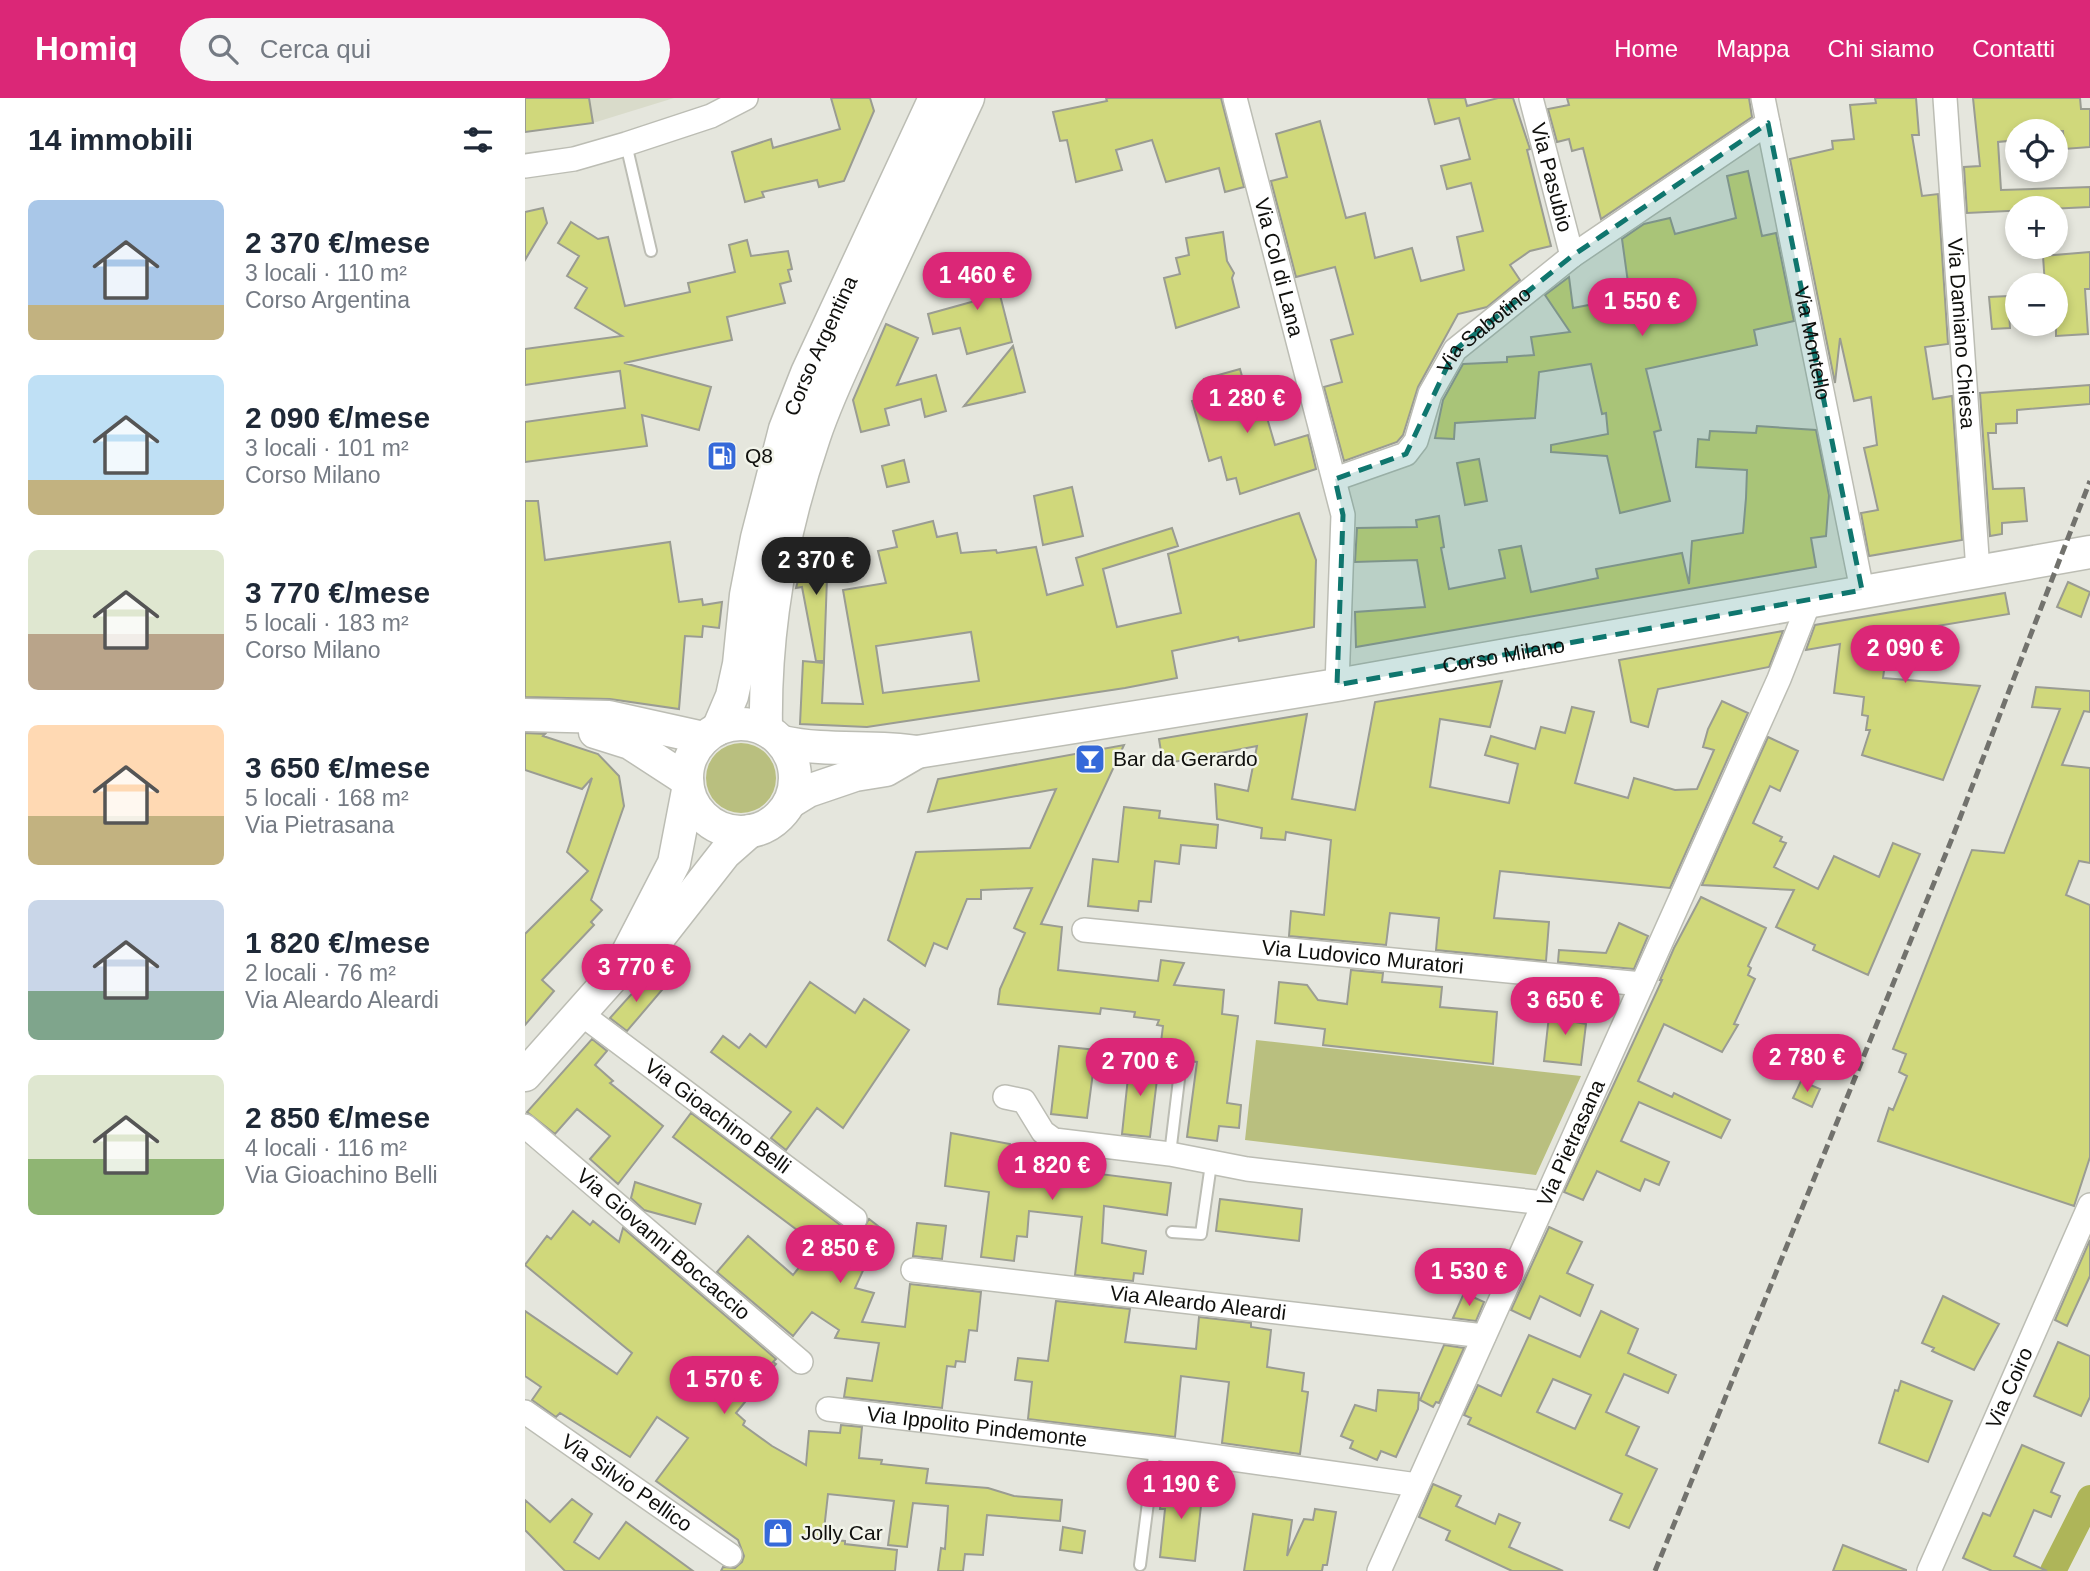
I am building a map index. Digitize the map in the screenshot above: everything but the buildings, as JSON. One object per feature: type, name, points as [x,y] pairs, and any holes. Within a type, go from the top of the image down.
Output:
[{"type":"main road","name":"Corso Argentina","points":[[687,785],[691,757],[711,733],[732,696],[739,664],[754,549],[785,429],[823,338],[935,98]]},
{"type":"main road","name":"Corso Argentina","points":[[790,802],[795,771],[774,736],[768,664],[774,599],[784,542],[814,438],[836,382],[968,98]]},
{"type":"main road","name":"Corso Milano","points":[[774,736],[824,750],[883,747],[916,752],[1336,685],[1862,590],[2090,552]]},
{"type":"main road","points":[[536,716],[609,717],[711,733],[743,724],[774,736]]},
{"type":"main road","points":[[536,716],[630,743],[687,785],[692,803],[711,823],[736,832],[750,831]]},
{"type":"main road","name":"Corso Milano","points":[[790,802],[808,791],[855,775],[886,770],[916,752]]},
{"type":"main road","points":[[622,965],[674,863],[687,785]]},
{"type":"main road","points":[[525,1075],[622,965],[660,936],[725,853],[750,831],[773,821],[790,802]]},
{"type":"street","points":[[525,166],[574,159],[626,144],[711,116],[746,98]]},
{"type":"street","name":"Via Col di Lana","points":[[1235,98],[1343,515],[1336,685]]},
{"type":"street","name":"Via Pasubio","points":[[1531,98],[1572,256]]},
{"type":"street","name":"Via Damiano Chiesa","points":[[1945,98],[1978,571]]},
{"type":"street","name":"Via Sabotino","points":[[1335,479],[1406,454],[1416,441],[1430,394],[1455,350],[1572,256],[1768,106]]},
{"type":"street","name":"Via Montello","points":[[1768,106],[1862,590]]},
{"type":"street","name":"Via Pietrasana","points":[[1379,1571],[1779,679],[1810,600]]},
{"type":"street","name":"Via Ludovico Muratori","points":[[1084,930],[1642,984]]},
{"type":"street","name":"Via Gioachino Belli","points":[[580,1013],[855,1219]]},
{"type":"street","points":[[1005,1097],[1024,1101],[1042,1132],[1054,1140],[1170,1154],[1211,1164],[1543,1203]]},
{"type":"street","name":"Via Giovanni Boccaccio","points":[[525,1126],[801,1362]]},
{"type":"street","name":"Via Coiro","points":[[1929,1571],[2090,1205]]},
{"type":"street","name":"Via Aleardo Aleardi","points":[[913,1270],[1484,1336]]},
{"type":"street","name":"Via Ippolito Pindemonte","points":[[828,1409],[1155,1448],[1417,1485]]},
{"type":"street","name":"Via Silvio Pellico","points":[[525,1412],[730,1555]]},
{"type":"lane","points":[[626,144],[651,251]]},
{"type":"lane","points":[[1170,1154],[1180,1071]]},
{"type":"lane","points":[[1172,1232],[1201,1234],[1211,1164]]},
{"type":"lane","points":[[1140,1565],[1155,1448]]},
{"type":"highlighted area","points":[[1768,123],[1862,590],[1337,685],[1343,515],[1335,479],[1406,454],[1455,350],[1572,256]]},
{"type":"shaded area","points":[[525,98],[674,98],[593,123]]},
{"type":"green space","points":[[741,743],[766,753],[776,778],[766,803],[741,813],[716,803],[706,778],[716,753]]},
{"type":"green space","points":[[1256,1040],[1581,1076],[1536,1175],[1245,1140]]},
{"type":"waterway","points":[[2053,1571],[2090,1498]]},
{"type":"railway","points":[[1655,1571],[1953,836],[2090,481]]},
{"type":"place","name":"Q8","points":[[722,456]]},
{"type":"place","name":"Bar da Gerardo","points":[[1090,759]]},
{"type":"place","name":"Jolly Car","points":[[778,1533]]}]
